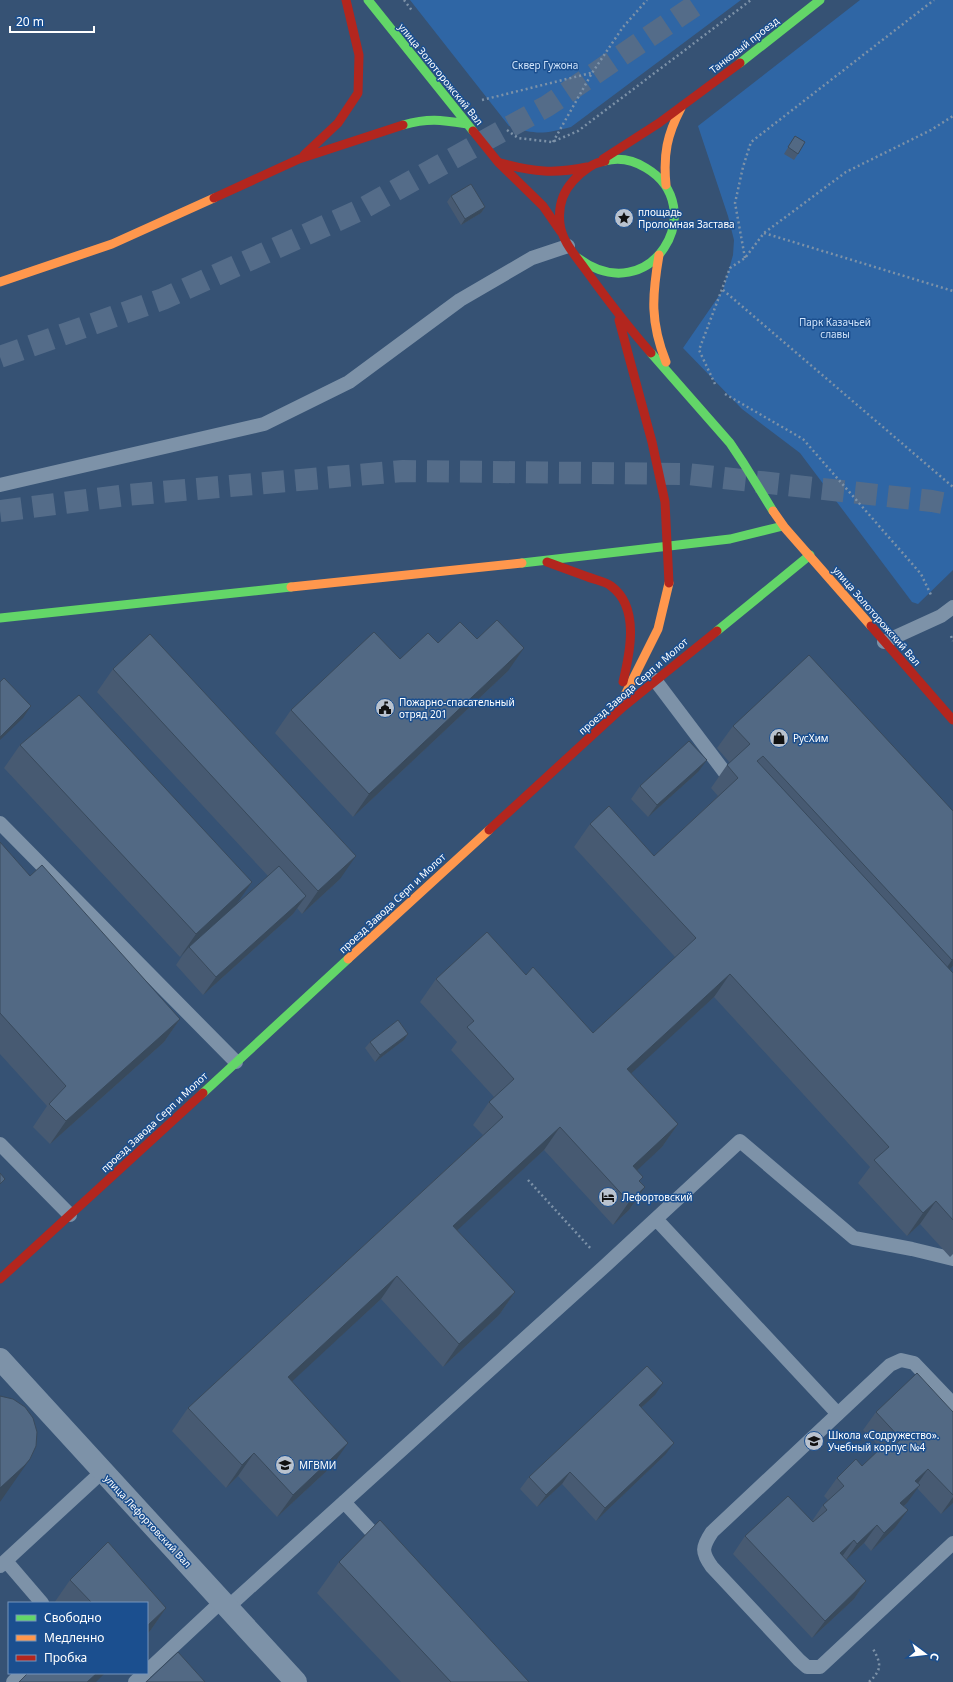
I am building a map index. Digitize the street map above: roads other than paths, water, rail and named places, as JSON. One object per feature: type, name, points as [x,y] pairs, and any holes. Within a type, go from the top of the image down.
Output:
[{"type":"street","points":[[299,160],[338,123],[358,93],[359,55],[346,0]]},
{"type":"street","name":"улица Золоторожский Вал","points":[[368,0],[498,162],[543,206],[562,232]]},
{"type":"street","name":"Танковый проезд","points":[[600,160],[634,141],[681,107],[820,0]]},
{"type":"street","name":"Танковый проезд","points":[[666,185],[664,167],[665,147],[670,131],[681,107]]},
{"type":"street","points":[[0,282],[112,244],[299,160],[386,130],[421,120],[439,120],[467,124]]},
{"type":"street","points":[[0,618],[542,561],[730,539],[783,526],[731,444],[618,314],[568,246],[562,232],[559,218],[561,202],[566,188],[575,176],[600,160],[616,158],[630,159],[644,165],[657,174],[666,185],[673,199],[675,214],[673,229],[668,243],[660,256],[653,292],[652,318],[658,344],[672,376]]},
{"type":"street","points":[[498,162],[527,170],[546,173],[566,172],[587,167]]},
{"type":"street","points":[[578,258],[590,267],[604,272],[619,274],[634,271],[648,265],[660,256]]},
{"type":"street","points":[[616,714],[658,629],[669,587],[666,502],[652,442],[618,314]]},
{"type":"street","name":"улица Золоторожский Вал","points":[[783,526],[953,720]]},
{"type":"street","name":"проезд Завода Серп и Молот","points":[[0,1279],[616,714],[655,680],[810,555]]},
{"type":"street","points":[[542,561],[610,585],[626,607],[630,641],[628,661],[616,714]]},
{"type":"street","name":"улица Лефортовский Вал","points":[[0,1360],[296,1682]]},
{"type":"lane","points":[[0,485],[264,424],[349,382],[460,300],[532,258],[568,246]]},
{"type":"lane","points":[[884,642],[941,616],[953,606]]},
{"type":"lane","points":[[655,680],[726,774]]},
{"type":"lane","points":[[0,823],[236,1062]]},
{"type":"lane","points":[[148,1670],[344,1502],[606,1265],[740,1141],[854,1238],[912,1249],[953,1259]]},
{"type":"lane","points":[[0,1144],[70,1215]]},
{"type":"lane","points":[[656,1219],[838,1414]]},
{"type":"lane","points":[[953,1404],[914,1363],[901,1360],[890,1365],[712,1532],[704,1543],[705,1557],[712,1567],[807,1667],[820,1667],[953,1543]]},
{"type":"lane","points":[[41,1602],[3,1563],[103,1471]]},
{"type":"lane","points":[[344,1502],[393,1555]]},
{"type":"lane","points":[[13,1682],[21,1674]]},
{"type":"lane","points":[[136,1682],[144,1674]]},
{"type":"tunnel","points":[[0,357],[163,299],[358,211],[547,106],[703,0]]},
{"type":"tunnel","points":[[0,511],[127,495],[403,471],[688,474],[932,501],[953,505]]},
{"type":"place","name":"площадь Проломная Застава","points":[[624,218]]},
{"type":"place","name":"Пожарно-спасательный отряд 201","points":[[385,708]]},
{"type":"place","name":"РусХим","points":[[779,738]]},
{"type":"place","name":"Лефортовский","points":[[608,1197]]},
{"type":"place","name":"Школа «Содружество». Учебный корпус №4","points":[[814,1441]]},
{"type":"place","name":"МГВМИ","points":[[285,1465]]},
{"type":"park label","name":"Сквер Гужона","points":[[545,65]]},
{"type":"park label","name":"Парк Казачьей славы","points":[[835,328]]}]
